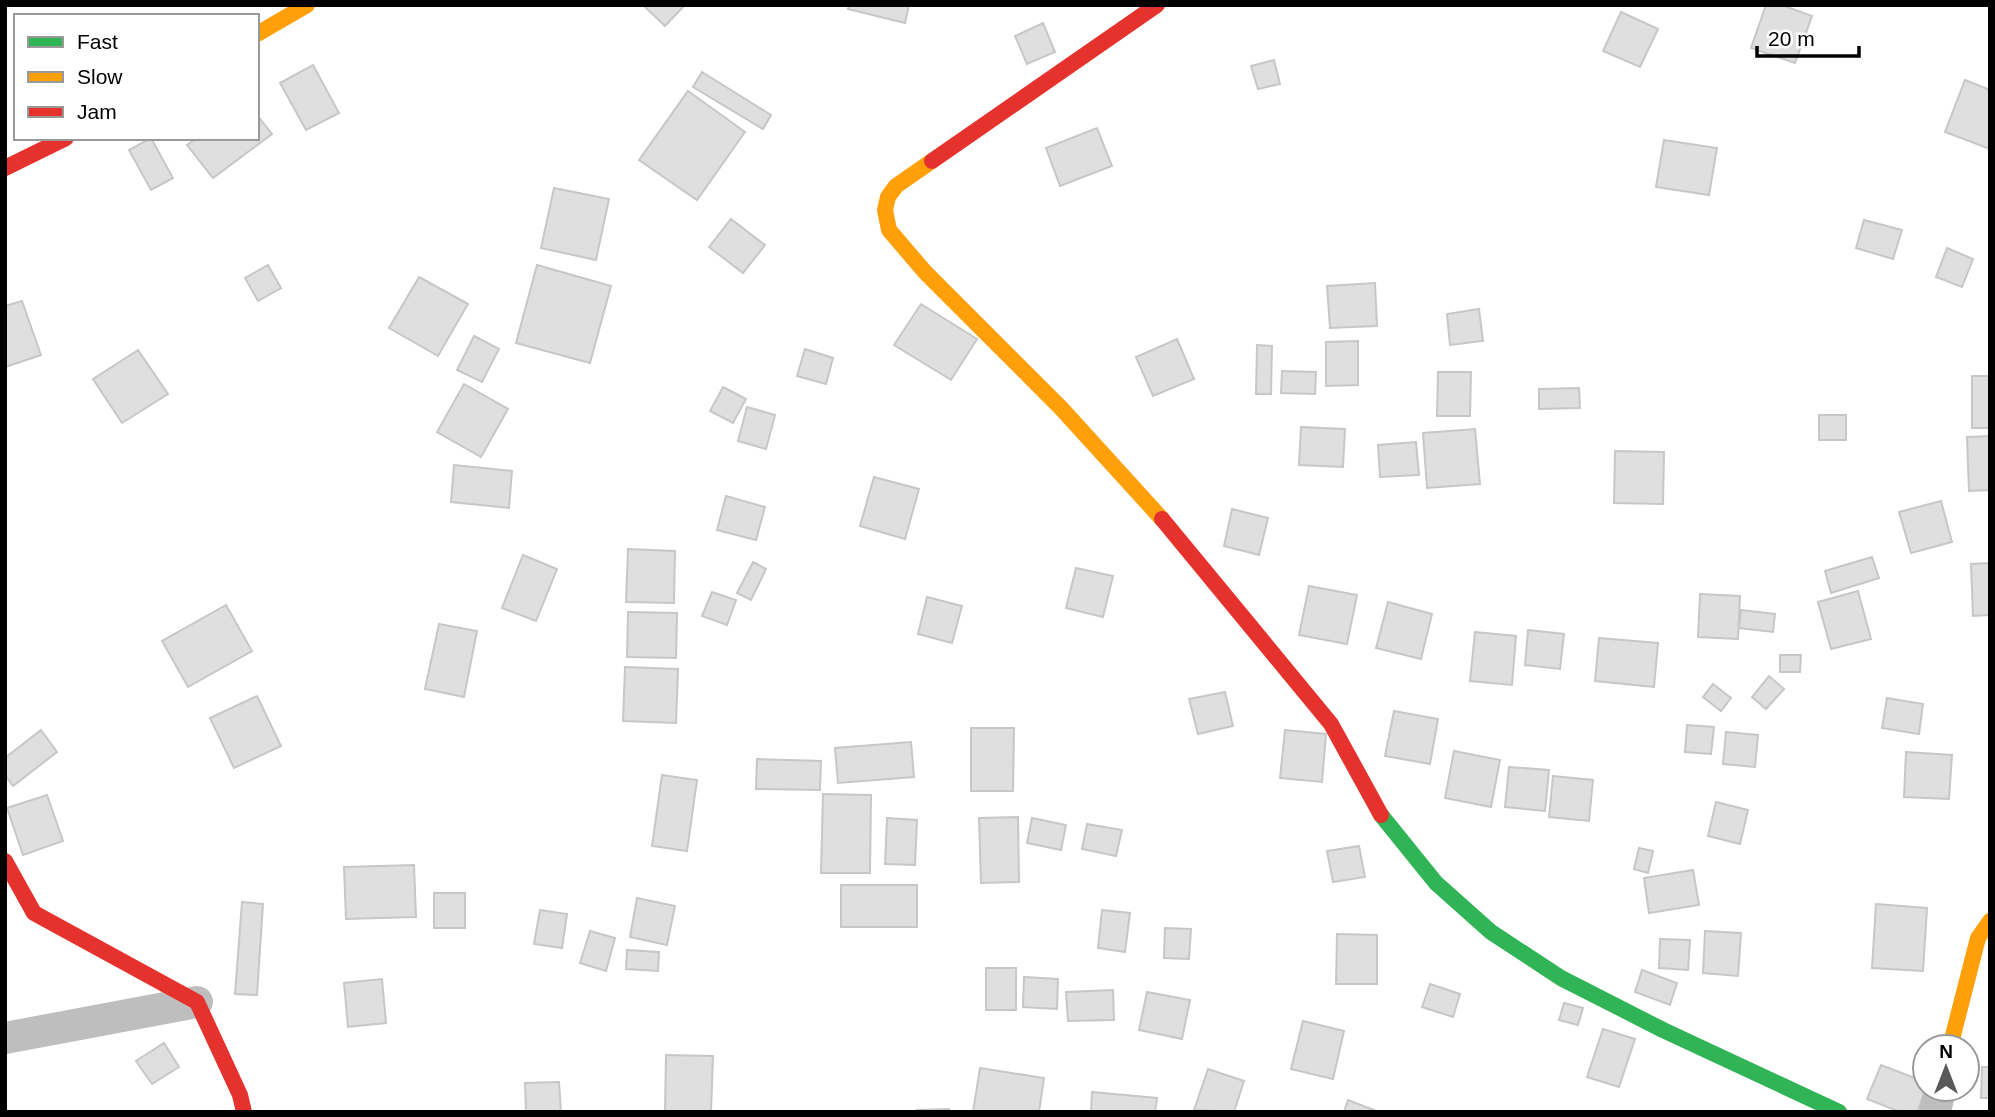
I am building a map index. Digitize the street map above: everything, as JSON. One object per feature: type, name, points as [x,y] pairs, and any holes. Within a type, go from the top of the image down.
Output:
[{"type":"street","points":[[259,33],[307,5]]},
{"type":"street","points":[[1157,5],[896,186],[888,197],[885,210],[889,230],[925,272],[1061,408],[1170,528],[1331,724],[1376,809],[1436,883],[1491,932],[1561,978],[1662,1030],[1839,1112]]},
{"type":"street","points":[[5,168],[62,140]]},
{"type":"street","points":[[5,861],[34,913],[197,1002],[240,1095],[244,1112]]},
{"type":"street","points":[[1954,1033],[1978,938],[1990,921]]},
{"type":"street","points":[[5,1038],[197,1002]]},
{"type":"building","points":[[643,5],[685,5],[665,26]]},
{"type":"building","points":[[849,5],[909,5],[905,23],[848,9]]},
{"type":"building","points":[[1766,5],[1782,5],[1812,16],[1795,63],[1751,48]]},
{"type":"building","points":[[1621,12],[1658,29],[1640,67],[1603,51]]},
{"type":"building","points":[[1043,23],[1055,52],[1027,64],[1015,36]]},
{"type":"building","points":[[1274,60],[1280,84],[1258,89],[1251,66]]},
{"type":"building","points":[[313,65],[339,113],[306,130],[280,83]]},
{"type":"building","points":[[702,72],[771,115],[763,129],[693,87]]},
{"type":"building","points":[[1965,80],[1990,90],[1990,149],[1945,132]]},
{"type":"building","points":[[688,91],[745,132],[697,200],[639,160]]},
{"type":"building","points":[[259,118],[272,134],[213,178],[187,145],[194,140],[259,140]]},
{"type":"building","points":[[1097,128],[1112,166],[1060,186],[1046,148]]},
{"type":"building","points":[[152,140],[173,178],[151,190],[129,150]]},
{"type":"building","points":[[1664,140],[1717,148],[1709,195],[1656,187]]},
{"type":"building","points":[[554,188],[609,199],[596,260],[541,248]]},
{"type":"building","points":[[731,219],[765,245],[743,273],[709,247]]},
{"type":"building","points":[[1864,220],[1902,230],[1893,259],[1856,248]]},
{"type":"building","points":[[1947,248],[1973,259],[1962,287],[1936,277]]},
{"type":"building","points":[[268,265],[281,288],[258,301],[245,278]]},
{"type":"building","points":[[537,265],[611,286],[590,363],[516,343]]},
{"type":"building","points":[[419,277],[468,304],[438,356],[389,328]]},
{"type":"building","points":[[1375,283],[1377,326],[1330,328],[1327,286]]},
{"type":"building","points":[[22,301],[41,355],[5,367],[5,306]]},
{"type":"building","points":[[921,304],[977,339],[951,380],[894,345]]},
{"type":"building","points":[[1479,309],[1483,341],[1450,345],[1447,314]]},
{"type":"building","points":[[474,336],[499,349],[482,382],[457,370]]},
{"type":"building","points":[[1177,339],[1194,379],[1153,396],[1136,357]]},
{"type":"building","points":[[1358,341],[1358,385],[1326,386],[1326,342]]},
{"type":"building","points":[[1257,345],[1272,346],[1271,394],[1256,394]]},
{"type":"building","points":[[805,349],[833,358],[826,384],[797,376]]},
{"type":"building","points":[[138,350],[168,394],[122,423],[93,379]]},
{"type":"building","points":[[1282,371],[1316,372],[1315,394],[1281,393]]},
{"type":"building","points":[[1438,372],[1471,372],[1470,416],[1437,416]]},
{"type":"building","points":[[1972,376],[1990,376],[1990,428],[1972,428]]},
{"type":"building","points":[[464,384],[508,409],[481,457],[437,432]]},
{"type":"building","points":[[723,387],[746,399],[733,423],[710,411]]},
{"type":"building","points":[[1579,388],[1580,408],[1539,409],[1539,389]]},
{"type":"building","points":[[747,407],[775,415],[766,449],[738,441]]},
{"type":"building","points":[[1819,415],[1846,415],[1846,440],[1819,440]]},
{"type":"building","points":[[1301,427],[1345,429],[1343,467],[1299,465]]},
{"type":"building","points":[[1475,429],[1480,484],[1427,488],[1423,433]]},
{"type":"building","points":[[1990,436],[1990,490],[1969,491],[1967,437]]},
{"type":"building","points":[[1416,442],[1419,475],[1380,477],[1378,445]]},
{"type":"building","points":[[1615,451],[1664,452],[1663,504],[1614,503]]},
{"type":"building","points":[[454,465],[512,471],[509,508],[451,502]]},
{"type":"building","points":[[874,477],[919,489],[905,539],[860,526]]},
{"type":"building","points":[[726,496],[765,507],[756,540],[717,530]]},
{"type":"building","points":[[1941,501],[1952,542],[1911,553],[1899,512]]},
{"type":"building","points":[[1232,509],[1268,518],[1259,555],[1224,546]]},
{"type":"building","points":[[628,549],[675,551],[674,603],[626,602]]},
{"type":"building","points":[[523,555],[557,569],[536,621],[502,608]]},
{"type":"building","points":[[1872,557],[1879,578],[1831,593],[1825,571]]},
{"type":"building","points":[[753,562],[766,569],[751,600],[737,593]]},
{"type":"building","points":[[1990,563],[1990,615],[1973,616],[1971,564]]},
{"type":"building","points":[[1076,568],[1113,576],[1103,617],[1066,608]]},
{"type":"building","points":[[1309,586],[1357,595],[1347,644],[1299,635]]},
{"type":"building","points":[[1858,591],[1871,639],[1831,649],[1818,602]]},
{"type":"building","points":[[712,592],[736,600],[727,625],[702,616]]},
{"type":"building","points":[[1700,594],[1740,596],[1738,639],[1698,637]]},
{"type":"building","points":[[927,597],[962,606],[952,643],[918,634]]},
{"type":"building","points":[[1388,602],[1432,614],[1421,659],[1376,648]]},
{"type":"building","points":[[226,605],[252,651],[188,687],[162,641]]},
{"type":"building","points":[[1741,610],[1775,614],[1773,632],[1739,628]]},
{"type":"building","points":[[628,612],[677,613],[676,658],[627,657]]},
{"type":"building","points":[[439,624],[477,631],[464,697],[425,689]]},
{"type":"building","points":[[1528,630],[1564,634],[1560,669],[1525,665]]},
{"type":"building","points":[[1475,632],[1516,636],[1512,685],[1470,681]]},
{"type":"building","points":[[1599,638],[1658,643],[1654,687],[1595,681]]},
{"type":"building","points":[[1780,655],[1801,655],[1800,672],[1780,672]]},
{"type":"building","points":[[625,667],[678,669],[676,723],[623,721]]},
{"type":"building","points":[[1769,676],[1784,689],[1766,709],[1752,697]]},
{"type":"building","points":[[1713,684],[1731,698],[1721,711],[1703,697]]},
{"type":"building","points":[[1225,692],[1233,726],[1198,734],[1189,699]]},
{"type":"building","points":[[257,696],[281,746],[234,768],[210,718]]},
{"type":"building","points":[[1887,698],[1923,704],[1919,734],[1882,728]]},
{"type":"building","points":[[1394,711],[1438,719],[1430,764],[1385,756]]},
{"type":"building","points":[[1687,725],[1714,727],[1711,754],[1685,752]]},
{"type":"building","points":[[971,728],[1014,728],[1013,791],[971,791]]},
{"type":"building","points":[[41,730],[57,752],[13,786],[5,775],[5,758]]},
{"type":"building","points":[[1285,730],[1326,734],[1322,782],[1280,778]]},
{"type":"building","points":[[1726,732],[1758,735],[1755,767],[1723,764]]},
{"type":"building","points":[[911,742],[914,777],[838,783],[835,748]]},
{"type":"building","points":[[1454,751],[1500,760],[1491,807],[1445,798]]},
{"type":"building","points":[[1906,752],[1952,755],[1949,799],[1904,797]]},
{"type":"building","points":[[757,759],[821,761],[820,790],[756,789]]},
{"type":"building","points":[[1509,767],[1549,770],[1545,811],[1505,807]]},
{"type":"building","points":[[662,775],[697,780],[687,851],[652,846]]},
{"type":"building","points":[[1553,776],[1593,780],[1589,821],[1549,817]]},
{"type":"building","points":[[823,794],[871,795],[870,873],[821,873]]},
{"type":"building","points":[[47,795],[63,841],[23,855],[7,808]]},
{"type":"building","points":[[1716,802],[1748,810],[1740,844],[1708,836]]},
{"type":"building","points":[[1018,817],[1019,882],[981,883],[979,818]]},
{"type":"building","points":[[887,818],[917,820],[915,865],[885,864]]},
{"type":"building","points":[[1032,818],[1066,825],[1061,850],[1027,843]]},
{"type":"building","points":[[1087,824],[1122,830],[1116,856],[1082,849]]},
{"type":"building","points":[[1359,846],[1365,877],[1333,882],[1327,851]]},
{"type":"building","points":[[1639,848],[1653,851],[1648,873],[1634,869]]},
{"type":"building","points":[[414,865],[416,917],[346,919],[344,867]]},
{"type":"building","points":[[1693,870],[1699,905],[1649,913],[1644,878]]},
{"type":"building","points":[[841,885],[917,885],[917,927],[841,927]]},
{"type":"building","points":[[434,893],[465,893],[465,928],[434,928]]},
{"type":"building","points":[[637,898],[675,906],[667,945],[630,937]]},
{"type":"building","points":[[242,902],[263,904],[257,995],[235,994]]},
{"type":"building","points":[[1876,904],[1927,908],[1923,971],[1872,968]]},
{"type":"building","points":[[540,910],[567,914],[562,948],[534,944]]},
{"type":"building","points":[[1102,910],[1130,913],[1125,952],[1098,948]]},
{"type":"building","points":[[1165,928],[1191,929],[1189,959],[1164,958]]},
{"type":"building","points":[[590,931],[615,938],[606,971],[580,963]]},
{"type":"building","points":[[1705,931],[1741,933],[1738,976],[1703,973]]},
{"type":"building","points":[[1337,934],[1377,935],[1377,984],[1336,984]]},
{"type":"building","points":[[1660,939],[1690,940],[1688,970],[1659,968]]},
{"type":"building","points":[[627,950],[659,952],[658,971],[626,969]]},
{"type":"building","points":[[986,968],[1016,968],[1016,1010],[986,1010]]},
{"type":"building","points":[[1642,970],[1677,983],[1670,1005],[1635,992]]},
{"type":"building","points":[[1024,977],[1058,979],[1057,1009],[1023,1007]]},
{"type":"building","points":[[382,979],[386,1023],[348,1027],[344,983]]},
{"type":"building","points":[[1430,984],[1460,994],[1453,1017],[1422,1007]]},
{"type":"building","points":[[1113,990],[1114,1020],[1068,1021],[1066,992]]},
{"type":"building","points":[[1147,992],[1190,1000],[1182,1039],[1139,1030]]},
{"type":"building","points":[[1564,1003],[1583,1008],[1578,1025],[1559,1020]]},
{"type":"building","points":[[1303,1021],[1344,1031],[1333,1079],[1291,1069]]},
{"type":"building","points":[[1603,1029],[1635,1039],[1619,1087],[1587,1077]]},
{"type":"building","points":[[164,1043],[179,1067],[152,1084],[136,1061]]},
{"type":"building","points":[[666,1055],[713,1056],[711,1112],[665,1112]]},
{"type":"building","points":[[1881,1065],[1911,1077],[1911,1103],[1921,1103],[1917,1112],[1900,1112],[1867,1099]]},
{"type":"building","points":[[1982,1067],[1990,1067],[1990,1098],[1981,1098]]},
{"type":"building","points":[[980,1068],[1044,1078],[1039,1112],[973,1112]]},
{"type":"building","points":[[1208,1069],[1244,1081],[1234,1112],[1194,1110]]},
{"type":"building","points":[[559,1082],[561,1112],[526,1112],[525,1083]]},
{"type":"building","points":[[1092,1092],[1157,1098],[1155,1112],[1091,1112]]},
{"type":"building","points":[[1348,1100],[1379,1112],[1344,1112]]},
{"type":"building","points":[[949,1109],[950,1112],[917,1112],[917,1110]]},
{"type":"traffic: fast","points":[[1381,815],[1436,883],[1491,932],[1561,978],[1663,1030],[1839,1112]]},
{"type":"traffic: slow","points":[[259,33],[307,5]]},
{"type":"traffic: slow","points":[[932,161],[896,186],[888,197],[885,210],[889,230],[925,272],[1061,408],[1162,519]]},
{"type":"traffic: slow","points":[[1954,1033],[1978,938],[1990,921]]},
{"type":"traffic: jam","points":[[932,161],[1157,5]]},
{"type":"traffic: jam","points":[[5,168],[62,140]]},
{"type":"traffic: jam","points":[[1162,519],[1331,724],[1381,815]]},
{"type":"traffic: jam","points":[[5,861],[34,913],[197,1002],[240,1095],[244,1112]]}]
